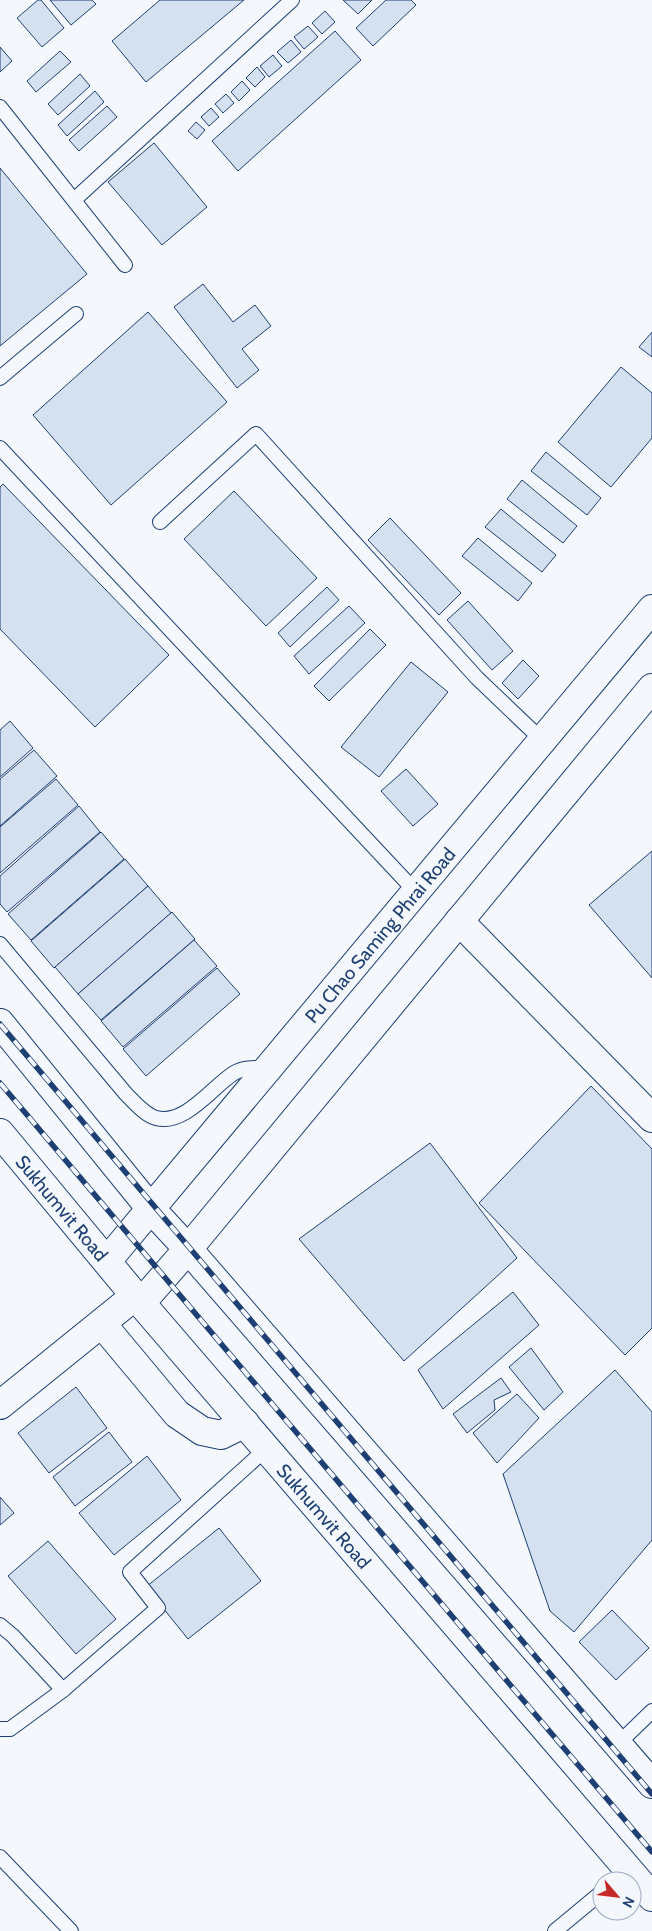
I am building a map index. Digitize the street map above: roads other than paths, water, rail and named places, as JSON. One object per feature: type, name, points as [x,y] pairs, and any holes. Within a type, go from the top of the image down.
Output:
[{"type":"main road","name":"Pu Chao Saming Phrai Road","points":[[107,1261],[652,609]]},
{"type":"main road","points":[[0,1406],[102,1324],[138,1300],[188,1249],[652,688]]},
{"type":"main road","points":[[459,921],[652,1118]]},
{"type":"main road","points":[[0,1023],[151,1209],[188,1249],[652,1784]]},
{"type":"main road","name":"Sukhumvit Road","points":[[0,1134],[138,1300],[245,1423],[619,1871]]},
{"type":"main road","points":[[102,1324],[176,1414],[202,1431],[221,1435],[245,1423]]},
{"type":"lane","points":[[74,200],[292,0]]},
{"type":"lane","points":[[0,107],[125,265]]},
{"type":"lane","points":[[0,378],[76,314]]},
{"type":"lane","points":[[160,522],[256,434],[477,678],[543,741]]},
{"type":"lane","points":[[0,448],[416,892]]},
{"type":"lane","points":[[0,944],[126,1094],[156,1118],[173,1118],[198,1104],[234,1073],[250,1068],[268,1068]]},
{"type":"lane","points":[[0,1729],[10,1730],[63,1690],[158,1608],[130,1572],[266,1449]]},
{"type":"lane","points":[[0,1625],[13,1636],[63,1690]]},
{"type":"lane","points":[[618,1744],[652,1711]]},
{"type":"lane","points":[[0,1857],[71,1931]]},
{"type":"lane","points":[[555,1931],[592,1900]]},
{"type":"railway","points":[[0,1024],[652,1794]]},
{"type":"railway","points":[[0,1083],[652,1852]]}]
